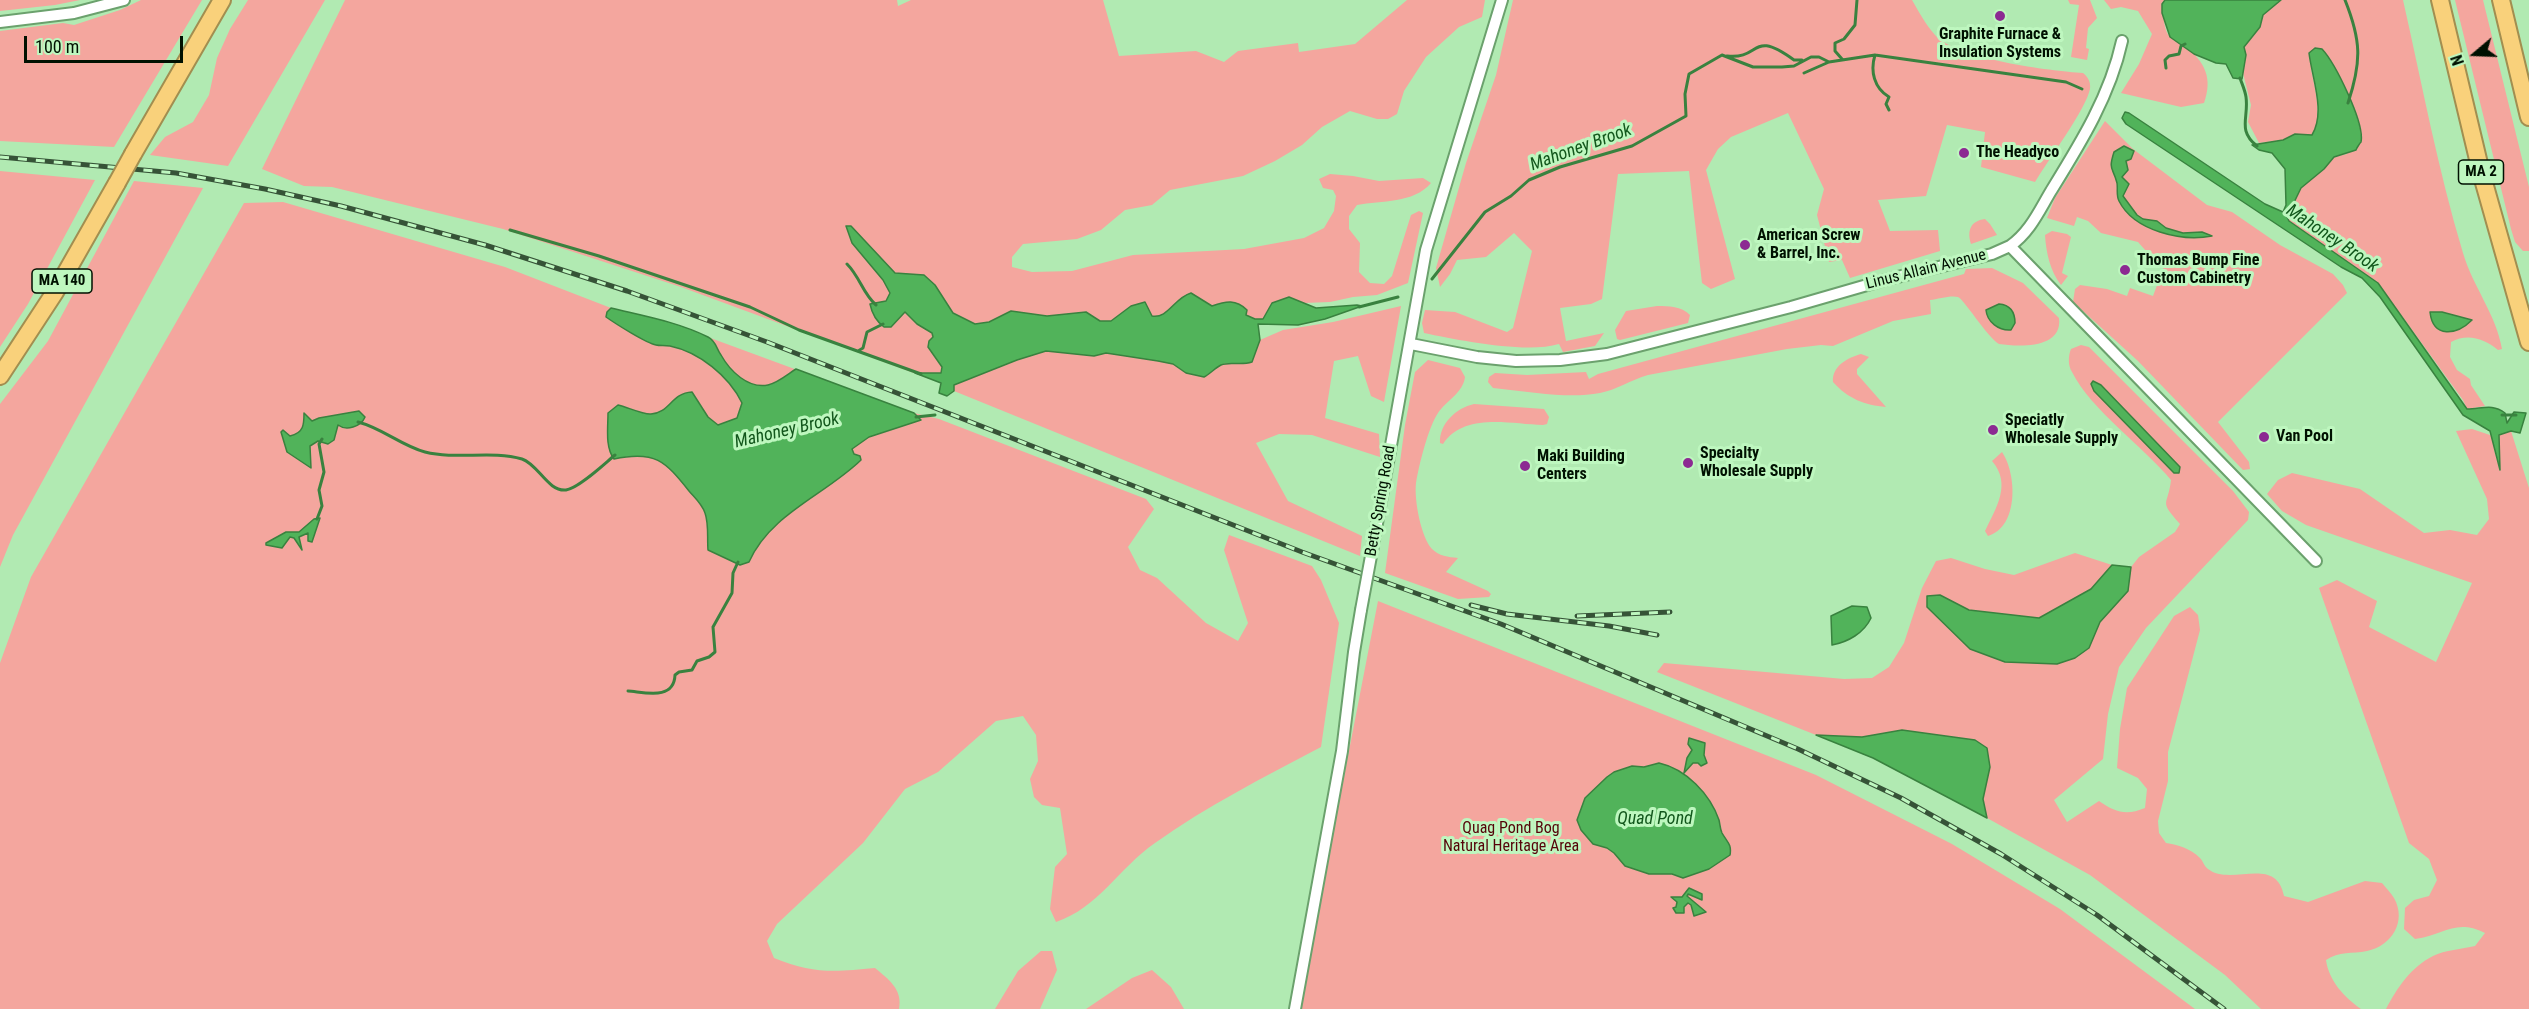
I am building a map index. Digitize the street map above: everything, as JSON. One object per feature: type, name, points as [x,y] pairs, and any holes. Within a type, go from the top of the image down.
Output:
[{"type":"highway","name":"MA 140","points":[[0,376],[60,284],[222,0]]},
{"type":"highway","name":"MA 2","points":[[2439,0],[2481,172],[2529,342]]},
{"type":"highway","points":[[2501,0],[2529,117]]},
{"type":"street","points":[[0,22],[74,13],[124,0]]},
{"type":"street","name":"Betty Spring Road","points":[[1295,1009],[1340,762],[1361,610],[1411,344],[1426,250],[1502,0]]},
{"type":"street","points":[[2122,41],[2113,76],[2096,114],[2032,225],[2010,246],[2316,561]]},
{"type":"street","name":"Linus Allain Avenue","points":[[1411,344],[1477,357],[1516,360],[1560,360],[1607,354],[1992,254],[2010,246]]},
{"type":"green space","points":[[0,0],[80,0],[0,11]]},
{"type":"green space","points":[[141,0],[202,0],[114,147],[0,141],[0,31],[63,23],[74,25],[120,10]]},
{"type":"green space","points":[[248,0],[325,0],[228,166],[150,155],[165,137],[193,122],[209,95],[217,58],[230,29]]},
{"type":"green space","points":[[345,0],[897,0],[898,6],[911,0],[1103,0],[1119,56],[1196,51],[1224,62],[1238,51],[1298,43],[1299,52],[1355,44],[1407,0],[1485,0],[1482,17],[1459,27],[1426,57],[1404,91],[1397,114],[1388,119],[1377,119],[1350,111],[1322,127],[1302,145],[1243,176],[1170,190],[1152,205],[1125,210],[1101,230],[1077,239],[1023,244],[1012,257],[1012,267],[1032,272],[1072,271],[1133,255],[1244,249],[1304,238],[1324,228],[1334,211],[1336,196],[1333,190],[1323,188],[1319,179],[1330,174],[1379,181],[1423,178],[1431,183],[1424,190],[1406,198],[1357,205],[1349,216],[1349,229],[1360,243],[1359,272],[1370,283],[1384,284],[1392,276],[1411,215],[1419,211],[1423,213],[1408,283],[1377,295],[1330,302],[1304,303],[1289,297],[1272,303],[1263,319],[1255,319],[1260,340],[1283,330],[1333,322],[1401,306],[1384,402],[1371,396],[1358,356],[1334,361],[1325,418],[1379,434],[1380,457],[1312,435],[1279,434],[1256,443],[1288,501],[1362,536],[1360,556],[954,391],[947,396],[939,393],[941,383],[681,287],[503,229],[332,187],[304,186],[262,169]]},
{"type":"green space","points":[[1513,0],[1912,0],[1935,35],[1962,51],[2049,70],[2083,73],[2089,80],[2090,89],[2074,122],[2035,182],[1981,167],[1985,132],[1947,125],[1926,196],[1878,200],[1890,231],[1938,230],[1940,251],[1850,278],[1842,260],[1829,262],[1817,215],[1824,189],[1788,113],[1731,137],[1718,149],[1706,170],[1735,279],[1711,289],[1702,283],[1689,171],[1618,174],[1602,299],[1591,304],[1560,308],[1566,341],[1604,333],[1595,346],[1563,352],[1559,344],[1545,347],[1511,347],[1424,333],[1422,323],[1425,310],[1455,312],[1507,332],[1513,328],[1532,251],[1514,233],[1486,257],[1457,260],[1440,287],[1436,268],[1466,163],[1496,75]]},
{"type":"green space","points":[[2068,0],[2090,0],[2097,18],[2088,28],[2087,60],[2071,57],[2079,5],[2070,4]]},
{"type":"green space","points":[[2104,0],[2165,0],[2162,4],[2167,33],[2198,58],[2205,71],[2208,86],[2204,103],[2181,107],[2121,93],[2139,64],[2152,34],[2138,11],[2121,7],[2111,9]]},
{"type":"green space","points":[[2281,0],[2403,0],[2454,222],[2467,265],[2495,324],[2502,349],[2498,350],[2487,342],[2469,337],[2451,342],[2450,357],[2457,370],[2470,379],[2471,385],[2485,406],[2467,409],[2463,400],[2378,283],[2289,221],[2287,217],[2301,188],[2324,169],[2334,157],[2347,154],[2348,93],[2329,57],[2311,69],[2318,112],[2312,136],[2259,143],[2248,122],[2251,105],[2243,73],[2246,55],[2244,47],[2260,27],[2263,15]]},
{"type":"green space","points":[[2455,0],[2483,0],[2529,187],[2529,251],[2523,251],[2515,242],[2511,229]]},
{"type":"green space","points":[[2105,121],[2133,149],[2207,205],[2232,212],[2280,245],[2333,274],[2347,293],[2218,422],[2249,462],[2250,469],[2243,470],[2138,361],[2073,302],[2075,289],[2080,285],[2107,289],[2127,296],[2130,288],[2153,296],[2165,264],[2154,260],[2138,242],[2101,233],[2088,221],[2077,217],[2074,226],[2047,218],[2055,198]]},
{"type":"green space","points":[[0,171],[95,180],[28,304],[0,347]]},
{"type":"green space","points":[[134,181],[203,188],[13,535],[0,567],[0,404],[48,341]]},
{"type":"green space","points":[[283,202],[505,267],[611,308],[667,322],[914,413],[939,419],[1146,499],[1154,509],[1128,547],[1140,570],[1157,578],[1206,623],[1238,641],[1248,623],[1224,550],[1229,535],[1312,566],[1321,580],[1339,623],[1321,747],[1236,792],[1175,829],[1142,853],[1084,907],[1056,922],[1050,909],[1055,867],[1067,854],[1060,808],[1042,805],[1034,797],[1030,779],[1038,761],[1036,735],[1023,716],[996,721],[938,772],[905,789],[863,843],[777,924],[767,941],[774,958],[800,967],[835,971],[875,968],[897,990],[899,1009],[0,1009],[0,663],[31,577],[244,203]]},
{"type":"green space","points":[[1985,219],[1997,235],[1971,244],[1969,235],[1971,227],[1976,222]]},
{"type":"green space","points":[[2052,231],[2071,237],[2062,273],[2068,276],[2061,285],[2051,268],[2046,248],[2045,235]]},
{"type":"green space","points":[[1992,268],[2023,283],[2059,318],[2054,336],[2038,344],[2017,346],[1999,344],[1961,299],[1952,296],[1930,300],[1931,314],[1893,321],[1833,346],[1787,349],[1648,375],[1600,393],[1564,395],[1538,393],[1493,388],[1488,382],[1489,377],[1495,373],[1527,375],[1586,372],[1589,379],[1598,374],[1964,274],[1966,269]]},
{"type":"green space","points":[[1670,306],[1683,310],[1690,315],[1688,323],[1617,339],[1615,330],[1626,311]]},
{"type":"green space","points":[[2081,345],[2089,347],[2233,491],[2249,512],[2248,520],[2146,628],[2119,667],[2108,714],[2103,759],[2054,800],[2067,822],[2099,801],[2121,812],[2132,812],[2145,808],[2147,789],[2138,778],[2117,768],[2120,729],[2127,688],[2174,616],[2190,607],[2198,615],[2200,630],[2168,752],[2168,781],[2158,821],[2159,833],[2166,843],[2192,852],[2208,869],[2218,874],[2263,874],[2272,877],[2279,884],[2284,896],[2308,902],[2365,881],[2382,883],[2393,896],[2398,907],[2398,924],[2390,938],[2376,948],[2341,954],[2326,960],[2330,975],[2338,988],[2361,1009],[2261,1009],[2225,975],[2090,875],[1987,818],[1983,799],[1990,767],[1987,748],[1975,740],[1902,730],[1862,737],[1816,735],[1657,672],[1664,663],[1844,679],[1872,678],[1889,667],[1904,643],[1922,588],[1936,561],[1951,558],[2014,575],[2075,553],[2112,565],[2091,589],[2040,618],[1969,610],[1940,595],[1927,607],[1970,649],[2089,648],[2100,622],[2128,591],[2131,567],[2139,557],[2175,532],[2180,524],[2166,503],[2171,480],[2104,414],[2072,372],[2069,364],[2071,349]]},
{"type":"green space","points":[[1861,354],[1869,357],[1857,369],[1857,374],[1886,407],[1857,400],[1833,382],[1835,371],[1841,364]]},
{"type":"green space","points":[[1428,360],[1460,368],[1465,377],[1458,392],[1438,413],[1427,437],[1416,483],[1419,518],[1432,549],[1441,555],[1458,558],[1446,572],[1488,591],[1491,594],[1489,597],[1458,599],[1385,573],[1405,425],[1415,372]]},
{"type":"green space","points":[[1474,404],[1544,409],[1549,417],[1547,424],[1543,425],[1502,422],[1475,424],[1463,427],[1443,444],[1440,443],[1442,429],[1450,418],[1461,409]]},
{"type":"green space","points":[[2472,429],[2493,436],[2499,467],[2499,435],[2511,431],[2529,488],[2529,1009],[2386,1009],[2400,986],[2418,966],[2438,954],[2475,946],[2485,933],[2458,927],[2415,939],[2404,929],[2405,908],[2414,900],[2429,896],[2437,880],[2429,859],[2409,843],[2319,588],[2337,580],[2377,601],[2369,627],[2436,662],[2472,583],[2306,525],[2282,511],[2267,494],[2278,480],[2292,473],[2360,489],[2424,533],[2450,530],[2477,535],[2489,519],[2487,499],[2456,431]]},
{"type":"green space","points":[[2002,452],[2007,462],[2012,486],[2010,511],[1998,531],[1988,536],[1985,531],[1997,505],[2001,487],[2001,478],[1992,461]]},
{"type":"green space","name":"Quag Pond Bog Natural Heritage Area","points":[[1378,601],[1816,775],[1952,844],[2060,909],[2195,1009],[1299,1009]]},
{"type":"green space","points":[[1041,951],[1052,951],[1057,970],[1040,1009],[995,1009],[1018,971]]},
{"type":"green space","points":[[1152,970],[1171,987],[1184,1009],[1086,1009],[1132,978]]},
{"type":"water","points":[[2165,0],[2281,0],[2263,15],[2260,27],[2244,47],[2246,55],[2242,79],[2233,78],[2226,64],[2216,63],[2194,54],[2170,37],[2162,13],[2162,4]]},
{"type":"water","points":[[2315,48],[2322,49],[2328,56],[2341,80],[2354,108],[2361,133],[2361,142],[2356,150],[2334,157],[2324,169],[2301,188],[2287,217],[2289,221],[2378,283],[2467,409],[2496,408],[2505,413],[2507,423],[2514,412],[2526,413],[2520,433],[2511,431],[2499,435],[2500,470],[2490,431],[2463,415],[2380,297],[2362,278],[2341,267],[2126,124],[2122,118],[2125,112],[2129,113],[2265,204],[2283,212],[2286,205],[2285,169],[2272,153],[2259,150],[2252,145],[2283,140],[2295,134],[2312,135],[2316,126],[2318,106],[2309,53]]},
{"type":"water","points":[[2124,146],[2134,151],[2131,159],[2126,161],[2128,170],[2122,177],[2129,184],[2123,196],[2137,215],[2183,233],[2202,232],[2212,236],[2187,237],[2160,232],[2147,227],[2126,211],[2118,199],[2117,183],[2111,166],[2114,152]]},
{"type":"water","points":[[846,226],[851,226],[895,273],[924,275],[935,285],[953,313],[975,324],[989,322],[1011,311],[1047,316],[1086,312],[1100,321],[1111,321],[1131,306],[1145,302],[1152,316],[1158,316],[1191,293],[1212,306],[1226,302],[1239,304],[1247,310],[1246,315],[1255,319],[1263,319],[1272,303],[1289,297],[1316,308],[1362,306],[1325,319],[1298,325],[1258,324],[1260,340],[1252,362],[1224,364],[1204,377],[1186,373],[1173,364],[1158,361],[1106,353],[1094,356],[1046,351],[954,385],[954,391],[947,396],[939,393],[941,383],[915,373],[941,373],[942,367],[928,347],[933,337],[932,333],[917,324],[905,312],[891,327],[884,327],[875,317],[870,304],[886,301],[890,293],[883,280],[852,243]]},
{"type":"water","points":[[1999,304],[2007,306],[2013,312],[2015,323],[2011,330],[1998,327],[1991,322],[1987,314],[1986,310]]},
{"type":"water","points":[[611,308],[673,323],[708,337],[735,373],[753,384],[761,386],[772,384],[796,369],[914,413],[921,420],[869,437],[852,449],[861,460],[784,518],[758,545],[749,562],[740,565],[708,550],[704,510],[666,465],[649,457],[614,459],[608,443],[608,413],[618,405],[644,413],[657,413],[679,396],[692,392],[708,417],[718,425],[737,418],[742,403],[729,384],[712,367],[681,349],[651,344],[631,333],[606,317]]},
{"type":"water","points":[[2430,312],[2442,312],[2472,320],[2460,329],[2446,332],[2436,327]]},
{"type":"water","points":[[2093,381],[2101,385],[2180,467],[2179,473],[2174,473],[2094,391],[2091,384]]},
{"type":"water","points":[[359,411],[365,417],[357,426],[349,428],[338,425],[334,440],[328,444],[318,441],[310,446],[311,468],[287,452],[281,432],[283,430],[290,436],[298,433],[303,424],[304,413],[312,421]]},
{"type":"water","points":[[320,518],[312,542],[308,541],[308,533],[299,537],[302,550],[294,538],[290,537],[282,548],[266,545],[286,532],[299,532],[314,519]]},
{"type":"water","points":[[2112,565],[2131,567],[2128,591],[2100,622],[2089,648],[2075,658],[2057,664],[2005,662],[1970,649],[1927,607],[1927,596],[1940,595],[1969,610],[2039,618],[2091,589]]},
{"type":"water","points":[[1852,606],[1867,607],[1871,618],[1855,636],[1832,645],[1831,616]]},
{"type":"water","points":[[1902,730],[1975,740],[1987,748],[1990,767],[1983,799],[1987,818],[1873,758],[1816,735],[1862,737]]},
{"type":"water","points":[[1689,738],[1705,743],[1704,755],[1707,763],[1701,766],[1693,763],[1684,773],[1687,758],[1692,750],[1688,744]]},
{"type":"water","name":"Quad Pond","points":[[1659,763],[1678,771],[1703,792],[1715,810],[1721,831],[1729,843],[1730,855],[1709,869],[1683,878],[1672,874],[1649,874],[1625,866],[1607,848],[1593,844],[1581,830],[1577,820],[1585,798],[1614,772],[1632,766],[1644,767]]},
{"type":"water","points":[[1689,888],[1702,894],[1702,900],[1688,894],[1687,896],[1706,912],[1694,916],[1691,905],[1688,903],[1684,907],[1684,913],[1676,913],[1673,908],[1676,907],[1677,902],[1671,897],[1682,897]]},
{"type":"waterway","points":[[1842,59],[1835,51],[1835,43],[1844,39],[1855,25],[1857,0]]},
{"type":"waterway","points":[[2345,0],[2354,27],[2358,51],[2356,75],[2348,103]]},
{"type":"waterway","points":[[2166,68],[2165,60],[2169,56],[2179,54],[2181,46],[2185,44]]},
{"type":"waterway","points":[[1727,56],[1738,56],[1763,46],[1770,46],[1794,60],[1802,60]]},
{"type":"waterway","name":"Mahoney Brook","points":[[1432,279],[1485,212],[1511,196],[1529,180],[1560,167],[1632,146],[1686,116],[1685,94],[1689,74],[1722,55],[1753,67],[1794,66],[1811,57],[1819,57],[1829,62],[1875,55],[2066,82],[2082,89]]},
{"type":"waterway","points":[[1875,55],[1874,79],[1889,97],[1886,104],[1889,110]]},
{"type":"waterway","points":[[1804,73],[1829,62]]},
{"type":"waterway","points":[[2240,78],[2247,104],[2245,123],[2247,135],[2257,146]]},
{"type":"waterway","points":[[510,230],[599,256],[750,307],[799,330],[921,374]]},
{"type":"waterway","points":[[847,264],[876,305]]},
{"type":"waterway","name":"Mahoney Brook","points":[[1359,307],[1398,297]]},
{"type":"waterway","points":[[858,351],[863,348],[867,332],[883,324]]},
{"type":"waterway","name":"Mahoney Brook","points":[[916,417],[935,415]]},
{"type":"waterway","name":"Mahoney Brook","points":[[2502,415],[2516,415]]},
{"type":"waterway","name":"Mahoney Brook","points":[[358,422],[425,452],[449,455],[498,455],[522,459],[533,466],[554,487],[566,490],[578,485],[615,455]]},
{"type":"waterway","name":"Mahoney Brook","points":[[317,519],[322,506],[319,490],[324,472],[319,444],[322,439]]},
{"type":"waterway","points":[[628,691],[664,692],[673,683],[675,675],[692,670],[697,661],[715,652],[713,627],[732,593],[733,573],[738,562]]},
{"type":"railway","points":[[0,157],[176,173],[341,206],[485,245],[627,291],[767,342],[1302,552],[1501,624],[1798,749],[1901,798],[2001,854],[2097,915],[2224,1009]]},
{"type":"railway","points":[[1471,605],[1507,614],[1609,626],[1657,635]]},
{"type":"railway","points":[[1577,616],[1670,612]]},
{"type":"place","name":"Graphite Furnace & Insulation Systems","points":[[2000,16]]},
{"type":"place","name":"The Headyco","points":[[1964,153]]},
{"type":"place","name":"American Screw & Barrel, Inc.","points":[[1745,245]]},
{"type":"place","name":"Thomas Bump Fine Custom Cabinetry","points":[[2125,270]]},
{"type":"place","name":"Speciatly Wholesale Supply","points":[[1993,430]]},
{"type":"place","name":"Van Pool","points":[[2264,437]]},
{"type":"place","name":"Specialty Wholesale Supply","points":[[1688,463]]},
{"type":"place","name":"Maki Building Centers","points":[[1525,466]]}]
